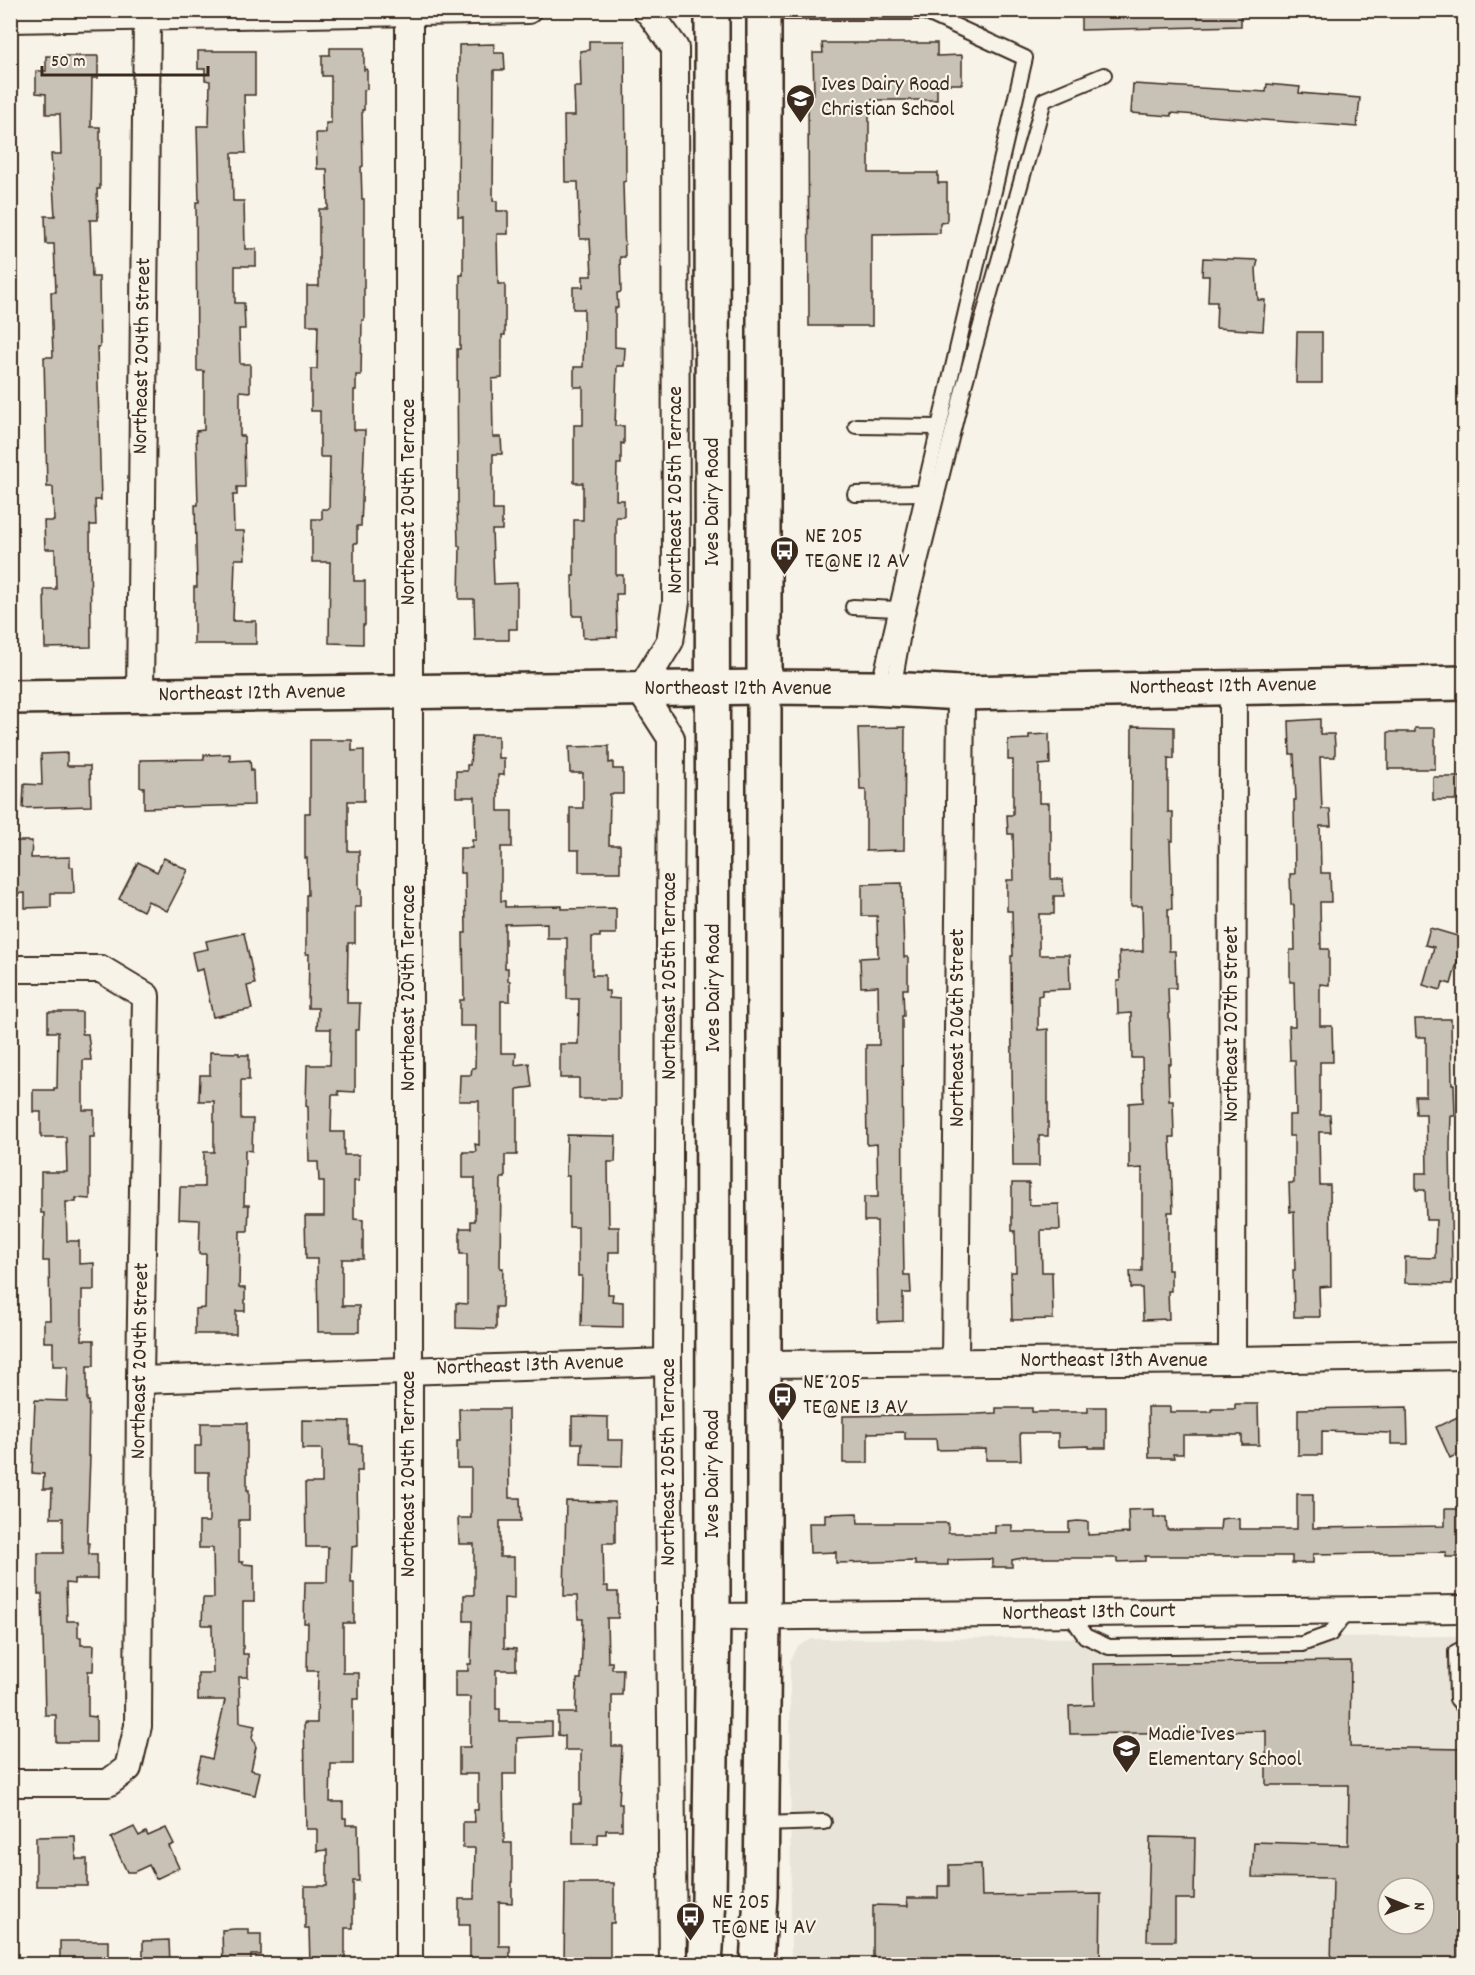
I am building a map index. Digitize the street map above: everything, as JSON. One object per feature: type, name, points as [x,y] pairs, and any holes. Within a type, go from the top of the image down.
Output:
[{"type":"main road","name":"Ives Dairy Road","points":[[705,1965],[709,1899],[713,1617],[712,10]]},
{"type":"main road","points":[[758,1965],[764,1616],[764,11]]},
{"type":"main road","name":"Northeast 12th Avenue","points":[[10,697],[765,687],[961,693],[1464,683]]},
{"type":"street","points":[[10,19],[528,10]]},
{"type":"street","name":"Northeast 204th Terrace","points":[[409,12],[409,1965]]},
{"type":"street","name":"Northeast 205th Terrace","points":[[648,12],[675,48],[676,602],[670,641],[640,690],[671,738],[668,1362],[673,1965]]},
{"type":"street","name":"Northeast 204th Street","points":[[140,695],[147,17]]},
{"type":"street","name":"Northeast 207th Street","points":[[1232,1360],[1233,687]]},
{"type":"street","name":"Northeast 206th Street","points":[[956,1362],[961,693]]},
{"type":"street","name":"Northeast 204th Street","points":[[10,969],[101,969],[146,996],[138,1726],[128,1768],[108,1783],[10,1783]]},
{"type":"street","name":"Northeast 13th Avenue","points":[[763,1364],[1464,1356]]},
{"type":"street","name":"Northeast 13th Avenue","points":[[140,1380],[668,1362]]},
{"type":"street","name":"Northeast 13th Court","points":[[713,1617],[1464,1609]]},
{"type":"lane","points":[[764,11],[925,12],[1025,58],[897,609],[886,689]]},
{"type":"lane","points":[[886,689],[964,386],[1044,100],[1104,75]]},
{"type":"lane","points":[[856,426],[939,427]]},
{"type":"lane","points":[[855,494],[924,494]]},
{"type":"lane","points":[[853,607],[897,609]]},
{"type":"lane","points":[[1070,1613],[1085,1636],[1109,1647],[1302,1644],[1330,1635],[1348,1610]]},
{"type":"lane","points":[[1464,1648],[1456,1652],[1457,1699],[1464,1707]]},
{"type":"lane","points":[[762,1824],[824,1822]]},
{"type":"shaded area","name":"Madie Ives Elementary School","points":[[1464,1636],[1464,1964],[791,1964],[790,1661],[798,1646],[812,1639]]},
{"type":"building","points":[[1081,10],[1241,10],[1241,26],[1081,30]]},
{"type":"building","points":[[589,41],[625,41],[626,181],[623,182],[625,257],[620,257],[621,292],[617,293],[618,308],[615,308],[615,347],[625,348],[624,366],[617,366],[615,426],[624,426],[621,464],[617,464],[616,500],[624,500],[624,517],[616,517],[616,575],[623,575],[623,594],[616,594],[617,637],[583,638],[582,616],[573,616],[572,576],[574,576],[574,520],[583,520],[583,483],[574,483],[574,425],[583,425],[583,387],[574,387],[574,367],[583,367],[584,309],[573,309],[573,287],[583,287],[583,276],[592,276],[590,239],[580,239],[578,182],[565,182],[564,116],[575,116],[574,87],[581,87],[580,51],[589,50]]},
{"type":"building","points":[[822,43],[937,43],[937,56],[962,55],[962,84],[937,84],[937,100],[869,100],[869,173],[938,173],[938,183],[947,183],[947,222],[940,223],[940,233],[872,234],[872,326],[809,326],[808,94],[814,94],[813,53],[823,53]]},
{"type":"building","points":[[494,44],[494,53],[504,53],[505,70],[494,70],[493,201],[497,201],[497,211],[508,211],[508,234],[497,234],[498,284],[505,284],[505,335],[502,335],[502,378],[492,379],[493,437],[501,437],[502,454],[493,454],[493,510],[502,510],[502,530],[492,530],[494,584],[517,583],[517,629],[509,629],[509,640],[475,640],[474,599],[459,599],[457,349],[460,349],[463,217],[458,217],[459,45]]},
{"type":"building","points":[[330,48],[364,48],[364,70],[367,69],[367,89],[364,90],[364,110],[362,110],[363,166],[361,167],[362,199],[364,199],[364,320],[362,320],[361,375],[356,375],[356,390],[354,390],[354,430],[365,430],[361,526],[357,526],[357,543],[354,543],[354,581],[365,581],[363,644],[329,643],[330,562],[312,562],[312,519],[322,519],[322,509],[329,509],[330,457],[320,457],[320,411],[311,411],[311,369],[317,369],[318,325],[307,325],[307,286],[319,286],[319,209],[328,209],[327,169],[317,169],[316,133],[326,133],[326,123],[331,123],[331,76],[322,76],[322,55],[330,55]]},
{"type":"building","points":[[198,51],[255,51],[255,95],[244,95],[246,153],[232,153],[233,201],[244,201],[245,249],[256,249],[256,266],[235,266],[235,303],[244,303],[245,329],[239,329],[240,364],[250,364],[250,392],[240,391],[240,436],[244,436],[245,487],[237,487],[237,495],[233,495],[234,531],[244,531],[245,559],[235,559],[233,621],[256,621],[256,644],[194,644],[194,587],[197,587],[195,505],[198,505],[196,431],[204,430],[204,371],[197,371],[196,202],[199,202],[197,126],[209,126],[210,81],[205,80],[205,69],[198,69]]},
{"type":"building","points":[[46,56],[98,56],[98,78],[92,78],[91,127],[100,127],[100,189],[97,189],[98,220],[90,220],[92,277],[99,277],[100,347],[97,347],[101,500],[95,500],[96,525],[90,525],[91,647],[45,648],[44,589],[56,589],[55,549],[45,549],[44,521],[54,521],[53,487],[47,487],[44,357],[53,357],[51,292],[56,292],[54,244],[46,244],[45,216],[55,216],[51,154],[61,154],[60,114],[46,114],[46,94],[36,93],[36,71],[46,71]]},
{"type":"building","points":[[1133,84],[1266,92],[1267,84],[1300,87],[1299,93],[1360,98],[1357,127],[1171,113],[1171,116],[1131,113]]},
{"type":"building","points":[[1203,258],[1258,260],[1256,269],[1258,300],[1265,300],[1263,331],[1216,328],[1217,302],[1208,302],[1209,276],[1202,276]]},
{"type":"building","points":[[1297,332],[1322,332],[1322,383],[1296,383]]},
{"type":"building","points":[[1320,719],[1320,734],[1334,734],[1335,746],[1335,757],[1320,757],[1322,809],[1330,809],[1331,826],[1320,826],[1321,873],[1330,873],[1331,902],[1320,902],[1321,949],[1329,949],[1329,985],[1320,984],[1320,1026],[1332,1026],[1333,1062],[1320,1062],[1320,1115],[1330,1115],[1331,1132],[1319,1132],[1320,1185],[1330,1185],[1331,1286],[1319,1287],[1320,1317],[1294,1317],[1294,1211],[1290,1212],[1289,1183],[1294,1183],[1294,1136],[1289,1136],[1289,1115],[1296,1115],[1295,1060],[1290,1060],[1289,1026],[1295,1026],[1294,982],[1290,982],[1290,950],[1295,950],[1294,905],[1291,905],[1290,874],[1295,874],[1294,800],[1296,800],[1294,754],[1290,754],[1289,721]]},
{"type":"building","points":[[1132,726],[1174,727],[1174,759],[1168,758],[1168,812],[1173,812],[1173,841],[1170,840],[1172,909],[1168,909],[1169,951],[1175,951],[1176,988],[1168,988],[1171,1064],[1168,1064],[1169,1101],[1173,1101],[1174,1137],[1170,1137],[1173,1212],[1168,1212],[1168,1270],[1171,1270],[1171,1291],[1168,1291],[1169,1319],[1143,1320],[1142,1288],[1131,1288],[1130,1271],[1142,1271],[1142,1168],[1129,1169],[1129,1103],[1143,1102],[1142,1058],[1132,1058],[1131,1013],[1118,1014],[1117,981],[1120,981],[1119,952],[1143,951],[1142,906],[1131,906]]},
{"type":"building","points":[[905,727],[904,850],[866,851],[866,790],[860,790],[858,728]]},
{"type":"building","points":[[1415,728],[1435,728],[1435,769],[1388,769],[1388,732],[1415,732]]},
{"type":"building","points":[[1049,734],[1050,764],[1039,765],[1039,803],[1049,803],[1051,879],[1063,879],[1064,896],[1054,896],[1054,914],[1039,914],[1039,955],[1069,955],[1070,989],[1042,990],[1042,995],[1038,996],[1038,1030],[1048,1029],[1048,1136],[1039,1136],[1039,1166],[1013,1166],[1011,956],[1013,956],[1012,911],[1007,911],[1007,880],[1014,880],[1013,834],[1008,834],[1007,815],[1013,815],[1013,760],[1008,760],[1008,740],[1029,739],[1029,735]]},
{"type":"building","points":[[472,736],[498,736],[498,758],[504,758],[504,775],[498,775],[498,811],[512,811],[512,847],[501,847],[501,901],[505,901],[505,907],[616,908],[616,934],[600,934],[600,937],[592,937],[592,975],[605,975],[605,991],[609,991],[609,998],[620,999],[620,1099],[579,1099],[579,1078],[560,1078],[560,1044],[578,1044],[579,999],[567,999],[567,938],[547,938],[547,923],[505,924],[505,968],[508,968],[508,981],[510,981],[510,1001],[501,1001],[501,1053],[516,1053],[515,1065],[529,1063],[532,1087],[517,1089],[517,1155],[505,1155],[505,1178],[501,1178],[502,1307],[496,1307],[496,1329],[456,1328],[456,1303],[467,1304],[467,1254],[460,1254],[460,1228],[471,1228],[471,1221],[475,1221],[475,1178],[463,1178],[463,1152],[476,1152],[475,1144],[479,1145],[479,1101],[459,1101],[460,1075],[471,1075],[472,1068],[475,1068],[476,1026],[460,1026],[460,1000],[464,1000],[463,933],[466,933],[465,873],[460,873],[460,848],[472,848],[472,840],[476,840],[475,797],[456,797],[456,771],[467,771],[467,765],[470,765]]},
{"type":"building","points":[[310,740],[352,740],[352,751],[364,750],[364,801],[348,801],[348,851],[359,851],[359,889],[361,889],[361,907],[355,907],[355,943],[348,943],[347,1003],[360,1003],[359,1030],[355,1030],[355,1092],[338,1091],[339,1095],[332,1095],[331,1132],[344,1132],[344,1155],[359,1155],[359,1181],[354,1181],[354,1219],[363,1220],[363,1259],[342,1259],[342,1306],[359,1306],[359,1332],[318,1332],[317,1259],[306,1259],[305,1216],[324,1216],[324,1181],[319,1181],[318,1162],[309,1162],[308,1107],[306,1106],[307,1065],[330,1065],[331,1029],[317,1029],[318,1008],[308,1008],[309,954],[306,954],[306,895],[308,895],[305,813],[310,813]]},
{"type":"building","points":[[609,746],[609,763],[613,762],[613,769],[623,769],[623,794],[610,794],[609,845],[620,845],[620,872],[579,872],[579,850],[570,850],[570,808],[583,808],[583,773],[570,773],[569,747]]},
{"type":"building","points":[[67,753],[67,766],[90,766],[91,806],[23,808],[24,784],[42,785],[41,754]]},
{"type":"building","points":[[230,754],[230,761],[250,760],[251,770],[253,769],[254,805],[144,808],[144,787],[140,787],[140,760],[204,759],[204,755]]},
{"type":"building","points":[[1433,777],[1461,777],[1461,800],[1433,800]]},
{"type":"building","points":[[10,841],[32,841],[31,858],[70,857],[70,867],[73,867],[74,893],[51,893],[51,907],[25,908],[25,893],[10,894]]},
{"type":"building","points":[[164,858],[188,870],[167,911],[148,901],[143,911],[119,899],[138,862],[157,872]]},
{"type":"building","points":[[902,883],[904,957],[908,957],[908,989],[903,989],[904,1016],[902,1016],[904,1275],[910,1275],[911,1293],[903,1293],[903,1321],[878,1322],[877,1221],[864,1221],[864,1197],[878,1197],[877,1144],[867,1145],[866,1045],[879,1045],[878,986],[861,987],[860,958],[878,957],[877,916],[862,916],[862,884]]},
{"type":"building","points":[[1430,928],[1464,938],[1451,984],[1443,982],[1441,990],[1423,985],[1434,947],[1425,945]]},
{"type":"building","points":[[244,933],[255,984],[247,986],[252,1009],[213,1017],[203,969],[196,971],[192,952],[208,949],[206,941]]},
{"type":"building","points":[[48,1012],[82,1012],[82,1034],[88,1034],[91,1060],[83,1060],[83,1110],[94,1110],[94,1137],[90,1137],[90,1199],[76,1198],[76,1202],[66,1202],[67,1241],[79,1241],[79,1264],[94,1263],[94,1290],[82,1290],[82,1340],[94,1340],[94,1366],[87,1366],[88,1456],[90,1456],[87,1543],[89,1543],[89,1554],[97,1554],[97,1579],[74,1579],[74,1584],[66,1583],[67,1621],[78,1621],[78,1637],[81,1637],[81,1645],[94,1645],[93,1671],[88,1671],[88,1716],[96,1717],[96,1742],[56,1742],[56,1715],[45,1715],[42,1594],[38,1594],[38,1553],[63,1553],[63,1518],[51,1518],[52,1489],[43,1489],[44,1474],[32,1473],[35,1400],[67,1401],[68,1366],[53,1366],[53,1342],[44,1342],[44,1320],[50,1320],[49,1261],[43,1261],[44,1213],[41,1213],[41,1172],[67,1172],[66,1137],[41,1137],[41,1112],[33,1112],[33,1090],[57,1088],[58,1032],[48,1032]]},
{"type":"building","points":[[1415,1019],[1451,1019],[1455,1116],[1451,1116],[1450,1143],[1452,1284],[1405,1283],[1405,1257],[1435,1258],[1436,1220],[1426,1220],[1425,1190],[1416,1190],[1416,1173],[1427,1173],[1426,1114],[1416,1114],[1415,1096],[1426,1096],[1426,1037],[1416,1037]]},
{"type":"building","points":[[210,1052],[249,1055],[249,1080],[241,1080],[241,1119],[253,1119],[252,1151],[245,1150],[244,1205],[249,1205],[248,1231],[240,1231],[239,1288],[245,1288],[245,1311],[236,1311],[236,1334],[195,1334],[195,1309],[205,1308],[206,1254],[199,1254],[200,1220],[179,1219],[180,1187],[204,1187],[204,1152],[214,1152],[214,1101],[199,1101],[200,1075],[210,1075]]},
{"type":"building","points":[[567,1135],[616,1136],[615,1162],[608,1162],[609,1227],[619,1227],[619,1252],[609,1252],[608,1294],[613,1294],[612,1301],[623,1302],[623,1327],[581,1326],[582,1276],[578,1276],[578,1227],[569,1227],[569,1176],[566,1176]]},
{"type":"building","points":[[1012,1183],[1029,1183],[1029,1205],[1059,1204],[1060,1230],[1041,1230],[1042,1272],[1052,1272],[1053,1319],[1012,1320],[1011,1272],[1016,1272],[1015,1231],[1012,1231]]},
{"type":"building","points":[[1235,1404],[1258,1404],[1259,1445],[1242,1445],[1242,1435],[1183,1435],[1183,1454],[1173,1454],[1174,1458],[1149,1458],[1148,1407],[1170,1407],[1170,1412],[1212,1412],[1212,1409],[1235,1409]]},
{"type":"building","points":[[1088,1407],[1106,1407],[1106,1448],[1058,1447],[1058,1433],[1020,1433],[1021,1460],[986,1460],[986,1449],[937,1450],[936,1439],[905,1439],[905,1432],[868,1433],[868,1463],[843,1463],[843,1416],[978,1414],[996,1413],[996,1408],[1032,1408],[1032,1412],[1088,1412]]},
{"type":"building","points":[[1407,1407],[1408,1444],[1391,1444],[1391,1433],[1322,1431],[1322,1455],[1298,1455],[1298,1409]]},
{"type":"building","points":[[459,1409],[508,1409],[509,1498],[520,1498],[521,1521],[500,1521],[500,1557],[514,1557],[514,1599],[504,1598],[504,1648],[516,1649],[516,1670],[496,1670],[496,1709],[500,1709],[500,1722],[552,1722],[552,1736],[517,1738],[517,1774],[503,1774],[504,1843],[512,1843],[512,1903],[499,1902],[499,1946],[510,1946],[510,1965],[470,1965],[470,1925],[459,1925],[459,1899],[474,1899],[475,1848],[463,1848],[463,1822],[475,1822],[474,1810],[478,1810],[478,1774],[459,1774],[459,1747],[470,1747],[470,1697],[455,1697],[455,1671],[468,1671],[468,1664],[471,1664],[472,1621],[464,1621],[464,1595],[474,1595],[474,1544],[459,1544],[458,1518],[471,1518],[471,1468],[457,1468],[457,1441],[460,1441]]},
{"type":"building","points":[[1464,1414],[1464,1451],[1450,1458],[1436,1427]]},
{"type":"building","points":[[572,1416],[608,1417],[608,1440],[623,1440],[622,1466],[581,1465],[582,1443],[572,1443]]},
{"type":"building","points":[[302,1420],[350,1421],[350,1444],[362,1445],[362,1471],[357,1471],[358,1546],[352,1547],[351,1583],[354,1583],[354,1623],[343,1623],[343,1673],[359,1673],[359,1699],[353,1699],[353,1764],[331,1764],[330,1802],[343,1802],[343,1818],[346,1818],[346,1825],[358,1825],[359,1881],[353,1881],[353,1928],[345,1928],[345,1965],[310,1965],[309,1928],[305,1928],[305,1886],[327,1886],[327,1850],[317,1851],[317,1829],[306,1829],[304,1723],[317,1723],[318,1671],[307,1671],[308,1623],[304,1623],[305,1582],[327,1582],[328,1547],[306,1547],[305,1483],[322,1483],[322,1449],[302,1449]]},
{"type":"building","points":[[201,1423],[247,1423],[249,1520],[239,1520],[239,1562],[254,1565],[254,1602],[243,1602],[243,1654],[248,1654],[248,1677],[239,1677],[240,1723],[255,1726],[252,1737],[256,1747],[251,1770],[260,1772],[255,1795],[195,1781],[201,1756],[212,1759],[225,1700],[198,1700],[198,1673],[213,1673],[212,1625],[202,1625],[203,1598],[214,1598],[213,1548],[199,1548],[199,1522],[209,1522],[209,1472],[195,1472],[195,1446],[201,1446]]},
{"type":"building","points":[[1297,1494],[1313,1494],[1313,1528],[1445,1526],[1445,1509],[1464,1509],[1464,1557],[1446,1557],[1446,1552],[1313,1554],[1313,1563],[1292,1563],[1292,1556],[1145,1556],[1145,1561],[1117,1562],[1117,1558],[1023,1558],[1012,1560],[1012,1567],[992,1567],[992,1559],[948,1560],[948,1565],[915,1565],[915,1561],[836,1563],[836,1552],[810,1553],[809,1523],[825,1523],[825,1514],[857,1513],[858,1523],[948,1523],[948,1533],[995,1533],[995,1525],[1012,1525],[1012,1532],[1069,1532],[1069,1522],[1078,1521],[1088,1522],[1088,1535],[1129,1533],[1128,1510],[1154,1509],[1154,1517],[1166,1517],[1167,1530],[1220,1530],[1221,1519],[1230,1518],[1239,1519],[1239,1529],[1297,1529]]},
{"type":"building","points":[[566,1501],[615,1502],[615,1543],[603,1543],[604,1586],[608,1586],[608,1592],[618,1592],[618,1618],[607,1618],[608,1662],[612,1662],[612,1669],[623,1669],[622,1695],[612,1695],[612,1746],[622,1746],[619,1804],[622,1804],[622,1830],[606,1830],[606,1834],[598,1834],[598,1844],[573,1844],[573,1804],[581,1804],[581,1750],[565,1750],[565,1736],[558,1735],[558,1713],[576,1713],[577,1679],[581,1679],[583,1619],[578,1619],[577,1596],[564,1596]]},
{"type":"building","points":[[1351,1661],[1350,1747],[1464,1749],[1464,1965],[1331,1965],[1333,1878],[1252,1877],[1254,1842],[1348,1845],[1349,1785],[1266,1785],[1266,1731],[1070,1734],[1069,1706],[1094,1705],[1093,1664]]},
{"type":"building","points":[[134,1827],[139,1836],[146,1832],[148,1836],[166,1828],[174,1844],[169,1846],[179,1868],[156,1879],[149,1865],[134,1872],[127,1872],[111,1838]]},
{"type":"building","points":[[75,1836],[76,1859],[87,1859],[87,1886],[36,1886],[36,1837]]},
{"type":"building","points":[[1150,1837],[1195,1838],[1194,1899],[1175,1899],[1175,1941],[1147,1941]]},
{"type":"building","points":[[981,1864],[982,1896],[1101,1894],[1100,1965],[873,1965],[873,1905],[908,1906],[907,1898],[938,1898],[938,1886],[949,1886],[949,1865]]},
{"type":"building","points":[[565,1883],[614,1883],[614,1923],[610,1923],[610,1965],[564,1965]]},
{"type":"building","points":[[248,1929],[248,1934],[261,1934],[261,1955],[251,1955],[251,1965],[223,1965],[222,1930]]},
{"type":"building","points":[[169,1940],[170,1965],[143,1965],[143,1941]]},
{"type":"building","points":[[60,1941],[108,1941],[108,1965],[60,1965]]},
{"type":"place","name":"Ives Dairy Road Christian School","points":[[800,124]]},
{"type":"place","name":"NE 205 TE@NE 12 AV","points":[[784,576]]},
{"type":"place","name":"NE 205 TE@NE 13 AV","points":[[782,1422]]},
{"type":"place","name":"Madie Ives Elementary School","points":[[1127,1774]]},
{"type":"place","name":"NE 205 TE@NE 14 AV","points":[[691,1942]]}]
